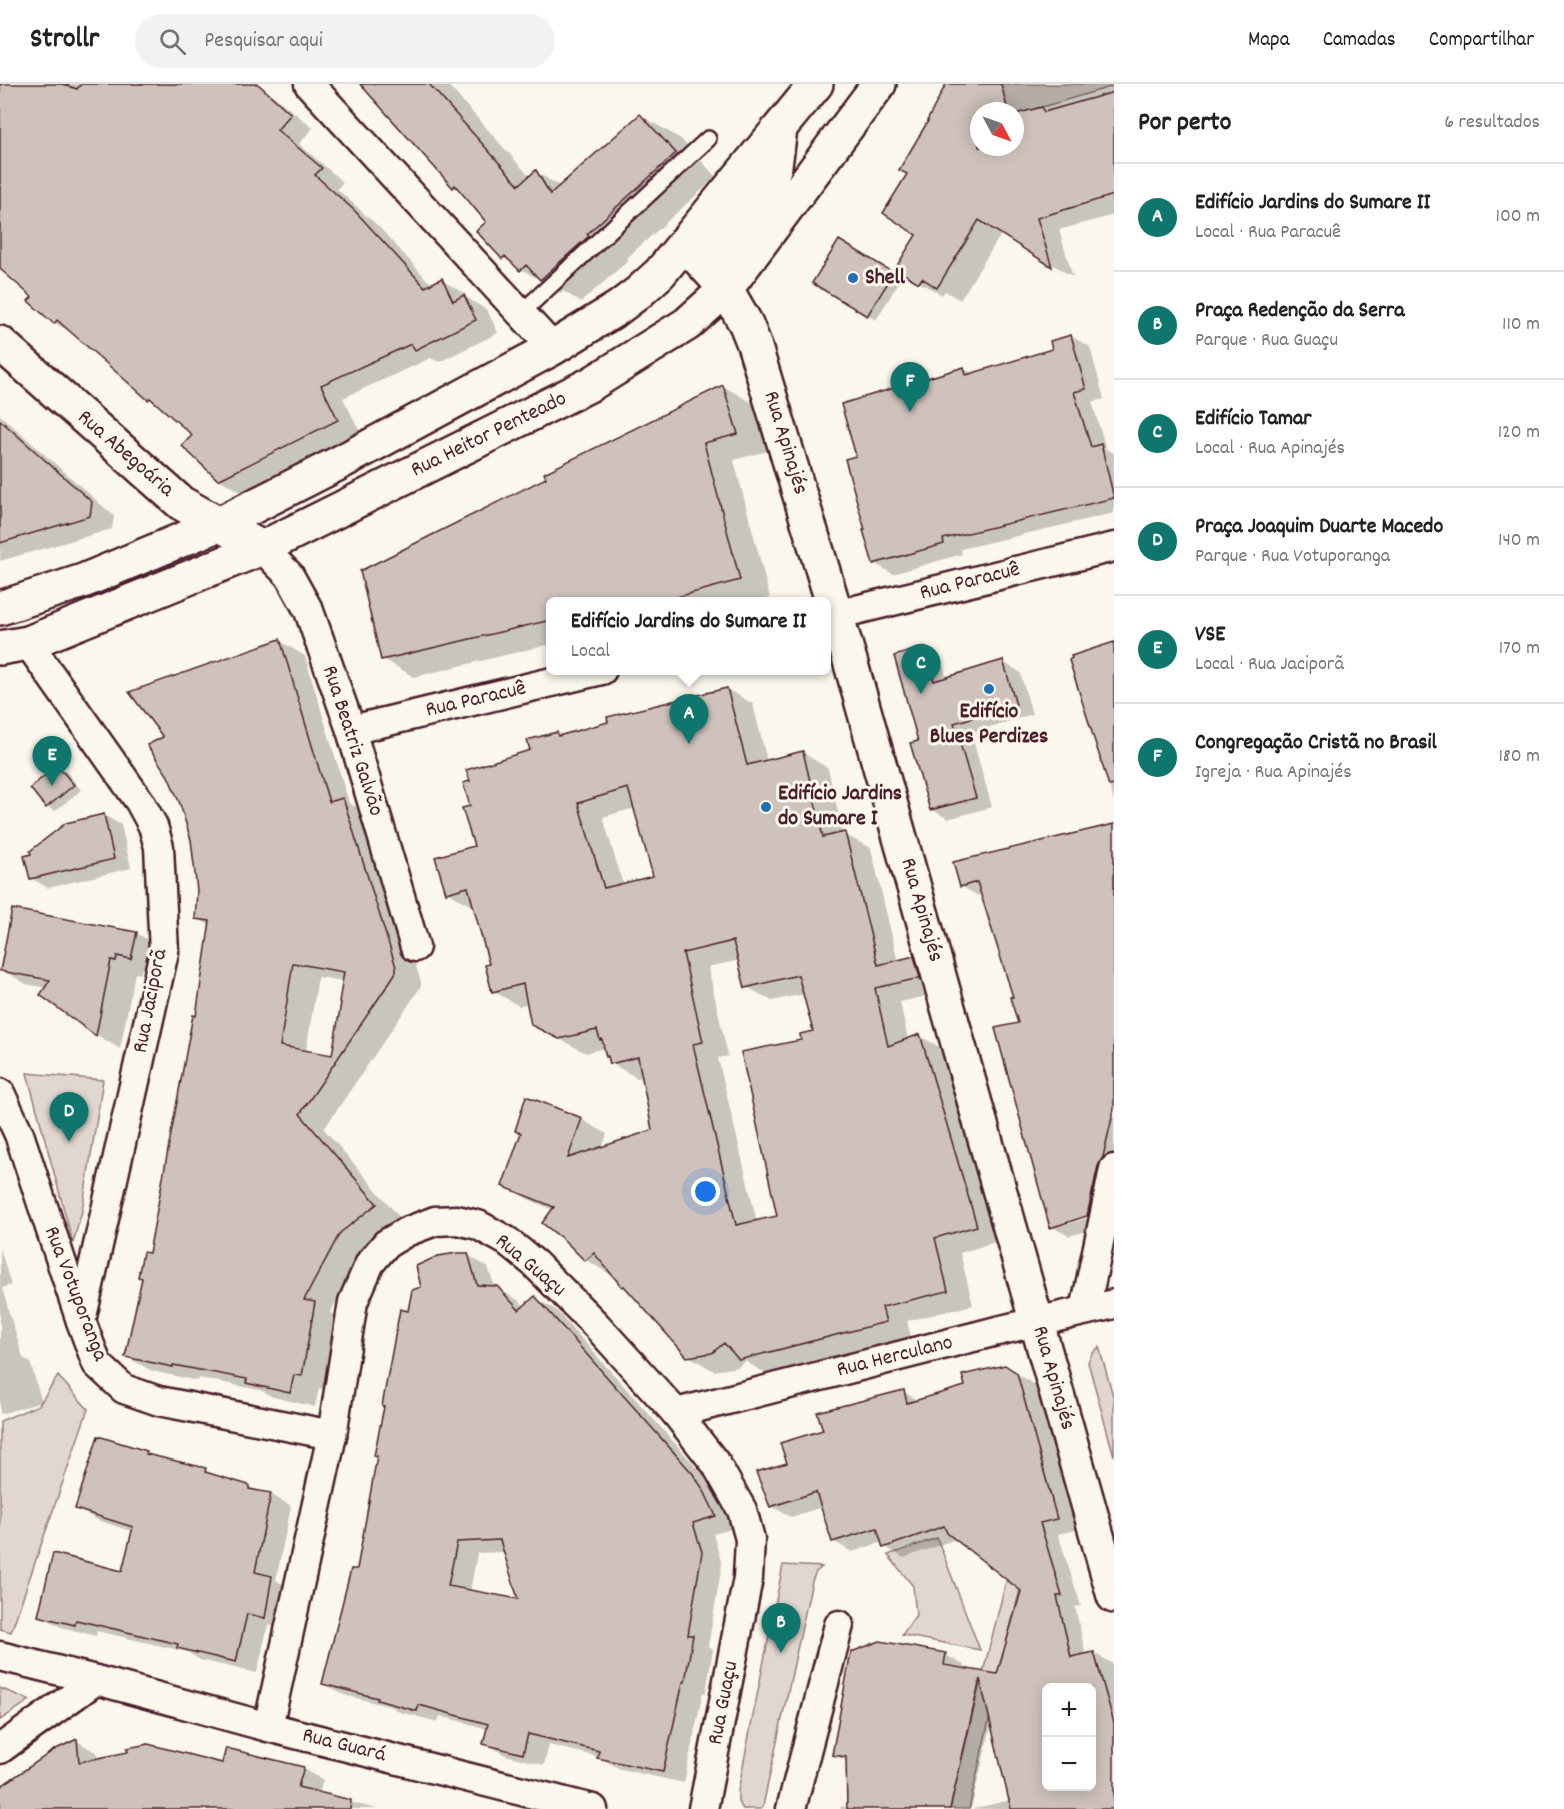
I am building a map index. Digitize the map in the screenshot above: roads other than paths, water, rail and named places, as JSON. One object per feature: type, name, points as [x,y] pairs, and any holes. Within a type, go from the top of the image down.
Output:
[{"type":"main road","name":"Rua Heitor Penteado","points":[[0,608],[83,580],[217,525],[337,464],[553,348],[618,308],[660,273],[790,108],[816,84]]},
{"type":"main road","name":"Rua Heitor Penteado","points":[[14,645],[262,548],[591,384],[687,324],[726,289],[869,92]]},
{"type":"main road","points":[[726,289],[717,266],[717,251],[770,180],[790,108]]},
{"type":"main road","name":"Rua Apinajés","points":[[685,244],[726,289],[746,324],[754,344],[827,597]]},
{"type":"main road","name":"Rua Abegoária","points":[[0,343],[181,503],[262,548]]},
{"type":"main road","name":"Rua Apinajés","points":[[832,616],[1114,1596]]},
{"type":"street","points":[[309,84],[553,348]]},
{"type":"street","name":"Rua Paracuê","points":[[832,616],[1114,547]]},
{"type":"street","name":"Rua Beatriz Galvão","points":[[262,548],[289,576],[309,611],[351,730],[415,947]]},
{"type":"street","name":"Rua Jaciporã","points":[[14,645],[140,802],[153,826],[159,847],[164,952],[81,1321]]},
{"type":"street","name":"Rua Paracuê","points":[[351,730],[581,675]]},
{"type":"street","name":"Rua Votuporanga","points":[[0,1093],[19,1134],[97,1364],[124,1389],[159,1401],[332,1435]]},
{"type":"street","points":[[1085,1310],[1114,1169]]},
{"type":"street","name":"Rua Guaçu","points":[[268,1727],[332,1435],[352,1302],[370,1263],[386,1244],[406,1232],[435,1221],[457,1220],[478,1225],[507,1241],[534,1263],[596,1325],[676,1413],[716,1464],[742,1510],[750,1539],[747,1578],[703,1809]]},
{"type":"street","name":"Rua Herculano","points":[[676,1413],[1114,1304]]},
{"type":"street","points":[[791,1809],[839,1625]]},
{"type":"street","name":"Rua Guará","points":[[0,1656],[593,1809]]},
{"type":"street","points":[[0,1749],[96,1680]]},
{"type":"lane","points":[[520,313],[708,138]]},
{"type":"place","name":"Shell","points":[[853,278]]},
{"type":"place","name":"Congregação Cristã no Brasil","points":[[910,412]]},
{"type":"place","name":"Edifício Blues Perdizes","points":[[989,689]]},
{"type":"place","name":"Edifício Tamar","points":[[921,694]]},
{"type":"place","name":"Edifício Jardins do Sumare II","points":[[689,744]]},
{"type":"place","name":"VSE","points":[[52,786]]},
{"type":"place","name":"Edifício Jardins do Sumare I","points":[[766,807]]},
{"type":"place","name":"Praça Joaquim Duarte Macedo","points":[[69,1142]]},
{"type":"place","name":"Praça Redenção da Serra","points":[[781,1653]]}]
